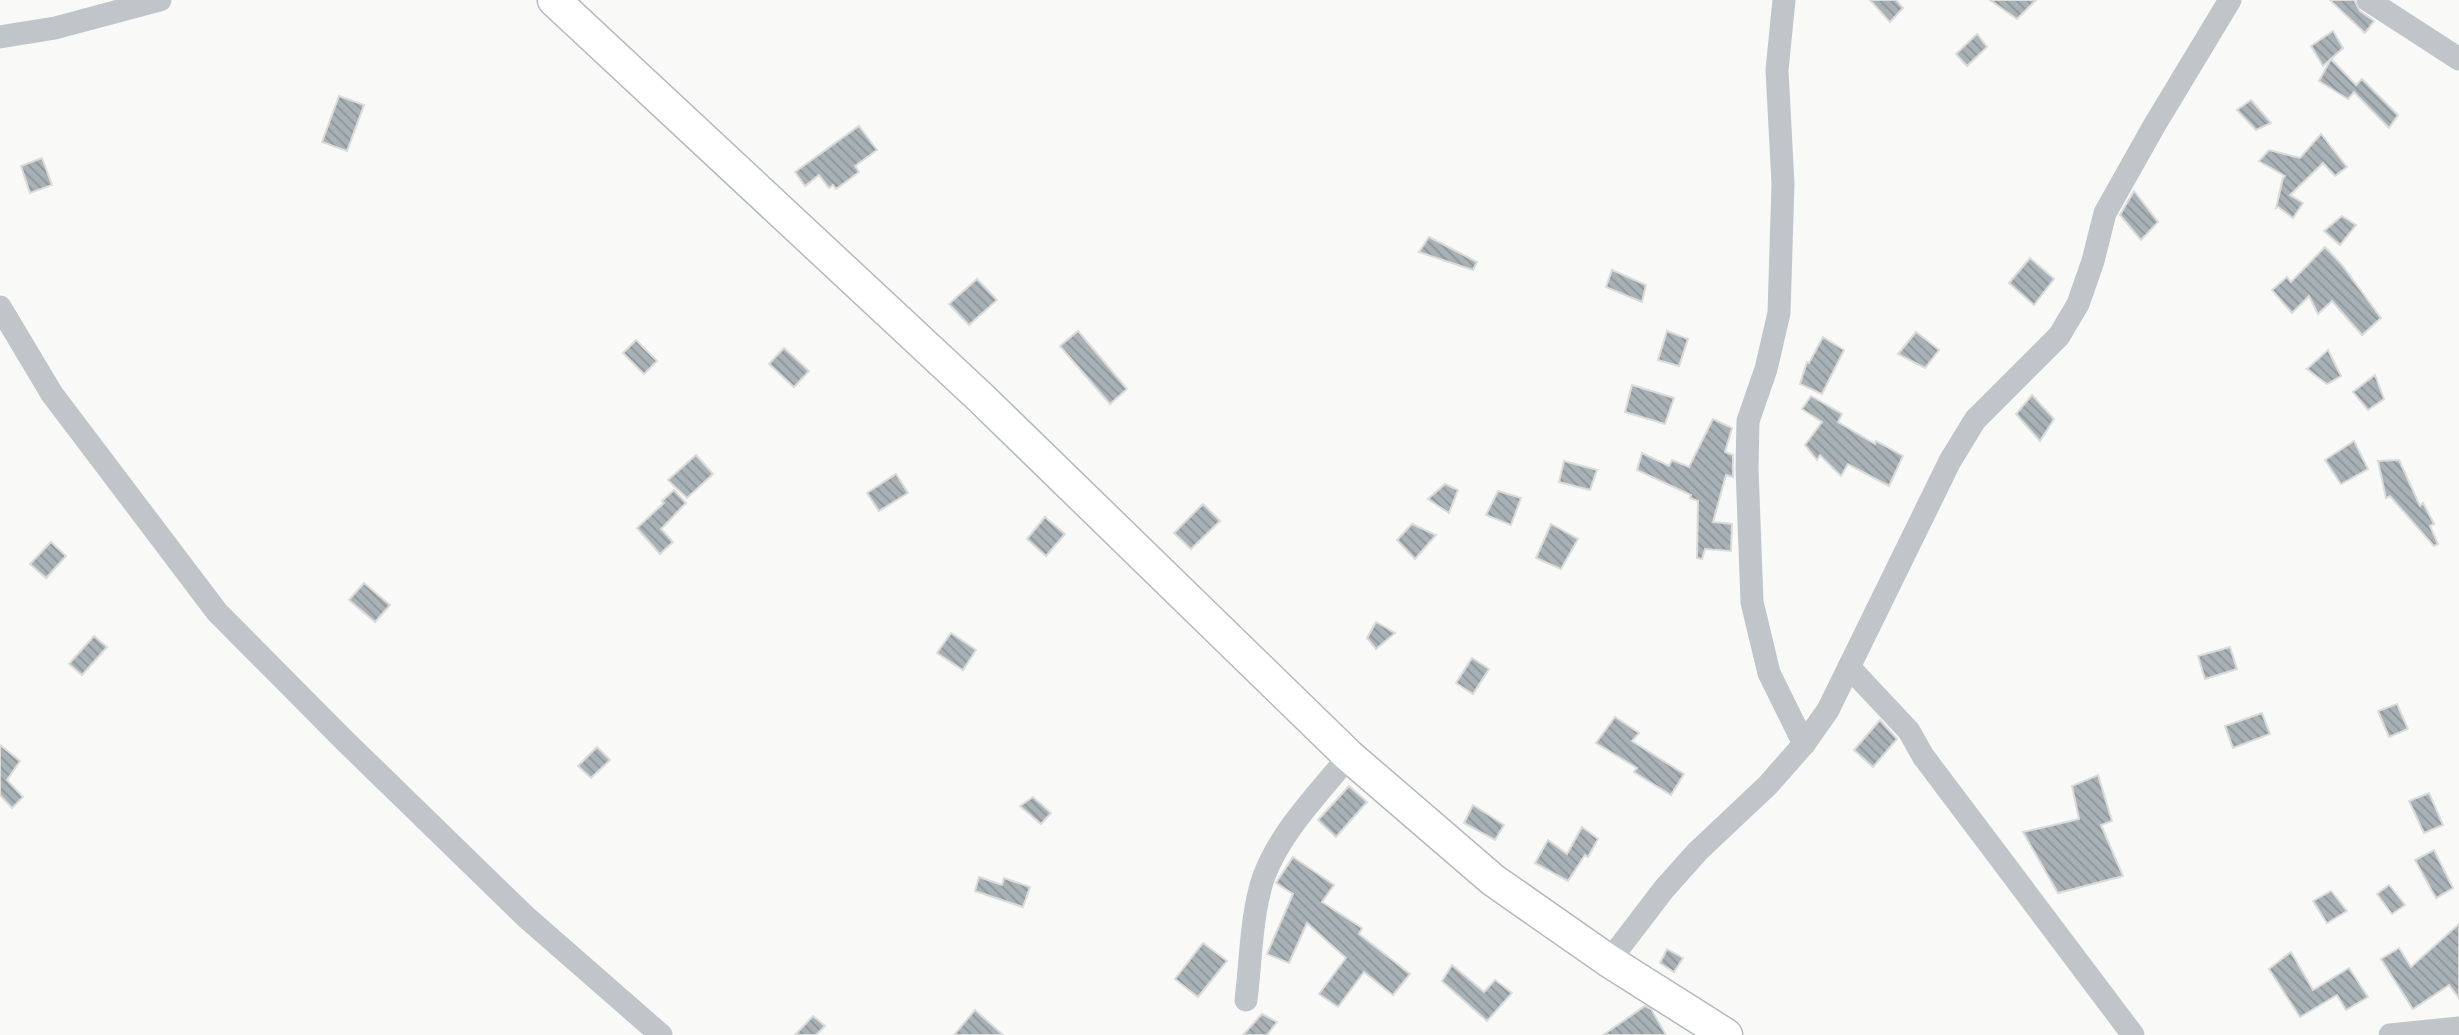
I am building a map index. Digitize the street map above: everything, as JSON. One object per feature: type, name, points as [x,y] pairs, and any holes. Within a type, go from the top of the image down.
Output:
[{"type":"street","points":[[0,37],[55,28],[160,0]]},
{"type":"street","points":[[554,0],[981,397],[1349,756],[1493,880],[1609,961],[1726,1035]]},
{"type":"street","points":[[1784,0],[1777,70],[1783,184],[1779,313],[1766,369],[1748,421],[1747,468],[1752,602],[1769,673],[1804,744]]},
{"type":"street","points":[[1609,961],[1689,860],[1768,785],[1804,744],[1828,710],[1950,461],[1975,420],[2059,336],[2078,304],[2093,261],[2105,213],[2230,0]]},
{"type":"street","points":[[2368,0],[2459,59]]},
{"type":"street","points":[[0,307],[52,394],[217,612],[526,917],[661,1035]]},
{"type":"street","points":[[1849,667],[1909,731],[1923,756],[2133,1035]]},
{"type":"street","points":[[1246,1000],[1258,902],[1264,877],[1286,834],[1349,756]]},
{"type":"street","points":[[2390,1035],[2459,1028]]},
{"type":"building","points":[[1870,0],[1896,0],[1903,8],[1890,22]]},
{"type":"building","points":[[1990,0],[2036,0],[2017,19]]},
{"type":"building","points":[[2330,0],[2354,0],[2360,11],[2374,21],[2365,33]]},
{"type":"building","points":[[2333,31],[2343,48],[2323,66],[2311,46]]},
{"type":"building","points":[[1977,34],[1987,47],[1967,66],[1956,54]]},
{"type":"building","points":[[2331,59],[2356,85],[2362,79],[2398,115],[2389,128],[2354,92],[2348,99],[2319,81]]},
{"type":"building","points":[[339,96],[364,105],[347,151],[322,142]]},
{"type":"building","points":[[2251,100],[2271,123],[2256,130],[2237,110]]},
{"type":"building","points":[[859,126],[877,150],[855,166],[859,172],[836,189],[833,185],[829,188],[819,175],[805,186],[795,172]]},
{"type":"building","points":[[2321,134],[2347,167],[2335,176],[2323,163],[2290,195],[2303,203],[2293,218],[2276,208],[2285,176],[2259,161],[2269,150],[2300,158]]},
{"type":"building","points":[[42,158],[52,185],[30,193],[21,166]]},
{"type":"building","points":[[2134,191],[2158,222],[2141,240],[2120,215]]},
{"type":"building","points":[[2342,216],[2356,225],[2340,245],[2324,231]]},
{"type":"building","points":[[1429,237],[1477,262],[1473,270],[1419,252]]},
{"type":"building","points":[[2325,247],[2342,265],[2381,318],[2362,335],[2332,301],[2318,314],[2309,296],[2292,313],[2272,290],[2287,277],[2291,282]]},
{"type":"building","points":[[2030,258],[2054,279],[2034,305],[2009,283]]},
{"type":"building","points":[[1612,270],[1646,285],[1642,302],[1606,287]]},
{"type":"building","points":[[977,279],[997,300],[969,325],[949,304]]},
{"type":"building","points":[[1078,331],[1127,389],[1110,404],[1060,346]]},
{"type":"building","points":[[1667,331],[1688,339],[1679,366],[1658,360]]},
{"type":"building","points":[[1916,332],[1939,350],[1925,368],[1898,354]]},
{"type":"building","points":[[1823,337],[1844,350],[1822,394],[1800,384],[1807,362],[1809,363]]},
{"type":"building","points":[[636,340],[657,361],[644,374],[623,353]]},
{"type":"building","points":[[784,348],[809,371],[794,387],[769,364]]},
{"type":"building","points":[[2328,350],[2341,376],[2327,384],[2307,369]]},
{"type":"building","points":[[2375,375],[2384,399],[2368,410],[2353,392]]},
{"type":"building","points":[[1632,385],[1674,398],[1665,424],[1625,412]]},
{"type":"building","points":[[2032,395],[2054,419],[2040,441],[2016,414]]},
{"type":"building","points":[[1811,396],[1842,414],[1838,422],[1875,444],[1876,441],[1903,456],[1889,486],[1848,464],[1841,476],[1820,455],[1817,460],[1805,445],[1822,422],[1802,409]]},
{"type":"building","points":[[1713,419],[1732,428],[1725,452],[1733,455],[1733,477],[1726,475],[1713,522],[1732,524],[1731,551],[1705,549],[1702,559],[1697,558],[1698,501],[1690,498],[1691,495],[1637,470],[1642,453],[1669,466],[1672,460],[1689,467]]},
{"type":"building","points":[[2354,441],[2368,469],[2341,484],[2325,460]]},
{"type":"building","points":[[696,455],[713,474],[687,498],[668,480]]},
{"type":"building","points":[[2399,460],[2420,506],[2423,503],[2434,524],[2430,526],[2438,544],[2434,546],[2390,496],[2386,498],[2378,461]]},
{"type":"building","points":[[1564,461],[1597,470],[1590,490],[1559,482]]},
{"type":"building","points":[[896,474],[908,493],[879,511],[867,493]]},
{"type":"building","points":[[1445,484],[1458,490],[1449,513],[1428,499]]},
{"type":"building","points":[[674,490],[686,503],[661,529],[673,542],[660,554],[637,528]]},
{"type":"building","points":[[1498,491],[1521,498],[1511,525],[1486,515]]},
{"type":"building","points":[[1203,504],[1220,521],[1191,549],[1174,533]]},
{"type":"building","points":[[1045,517],[1065,534],[1046,556],[1027,539]]},
{"type":"building","points":[[1412,524],[1436,535],[1415,559],[1397,540]]},
{"type":"building","points":[[1551,524],[1578,539],[1561,569],[1536,558]]},
{"type":"building","points":[[51,542],[66,556],[46,578],[30,564]]},
{"type":"building","points":[[364,583],[390,605],[375,622],[349,600]]},
{"type":"building","points":[[1376,622],[1395,633],[1376,649],[1367,638]]},
{"type":"building","points":[[951,633],[976,650],[963,670],[937,653]]},
{"type":"building","points":[[94,636],[107,647],[82,675],[69,664]]},
{"type":"building","points":[[2230,647],[2237,669],[2205,679],[2198,656]]},
{"type":"building","points":[[1472,658],[1489,669],[1473,694],[1456,683]]},
{"type":"building","points":[[2397,704],[2408,729],[2389,737],[2378,711]]},
{"type":"building","points":[[2262,713],[2270,734],[2233,748],[2225,726]]},
{"type":"building","points":[[1615,717],[1639,733],[1632,741],[1684,774],[1671,795],[1634,772],[1637,768],[1596,743]]},
{"type":"building","points":[[1880,720],[1897,739],[1873,767],[1854,750]]},
{"type":"building","points":[[0,745],[20,761],[7,780],[23,797],[12,808],[0,795]]},
{"type":"building","points":[[597,747],[610,760],[591,778],[578,766]]},
{"type":"building","points":[[2098,775],[2112,821],[2101,825],[2123,876],[2058,893],[2023,832],[2079,819],[2072,786]]},
{"type":"building","points":[[1349,786],[1367,802],[1336,837],[1318,820]]},
{"type":"building","points":[[2429,793],[2443,825],[2424,833],[2409,801]]},
{"type":"building","points":[[1033,797],[1051,813],[1041,824],[1020,806]]},
{"type":"building","points":[[1473,805],[1504,825],[1495,840],[1464,823]]},
{"type":"building","points":[[1582,827],[1598,839],[1588,857],[1585,855],[1568,881],[1535,863],[1548,840],[1567,854]]},
{"type":"building","points":[[2434,850],[2453,888],[2436,898],[2415,860]]},
{"type":"building","points":[[1293,857],[1334,885],[1322,902],[1362,928],[1359,934],[1410,974],[1393,995],[1364,972],[1338,1007],[1319,994],[1346,958],[1307,923],[1289,963],[1267,954],[1293,894],[1276,883]]},
{"type":"building","points":[[979,877],[1002,885],[1004,878],[1030,887],[1023,907],[975,891]]},
{"type":"building","points":[[2389,885],[2405,905],[2392,914],[2377,894]]},
{"type":"building","points":[[2331,891],[2347,911],[2327,923],[2313,901]]},
{"type":"building","points":[[2459,924],[2459,998],[2449,985],[2413,1009],[2381,959],[2399,948],[2411,967]]},
{"type":"building","points":[[1203,943],[1227,961],[1198,997],[1175,979]]},
{"type":"building","points":[[1667,949],[1683,958],[1674,972],[1660,963]]},
{"type":"building","points":[[2291,952],[2313,990],[2349,968],[2368,997],[2346,1010],[2337,995],[2300,1017],[2269,969]]},
{"type":"building","points":[[1452,965],[1484,992],[1495,980],[1512,993],[1487,1021],[1442,981]]},
{"type":"building","points":[[1645,1006],[1651,1009],[1666,1035],[1603,1035]]},
{"type":"building","points":[[975,1010],[1003,1035],[954,1035]]},
{"type":"building","points":[[1262,1014],[1277,1022],[1267,1035],[1243,1035]]},
{"type":"building","points":[[813,1016],[825,1026],[816,1035],[795,1035]]}]
